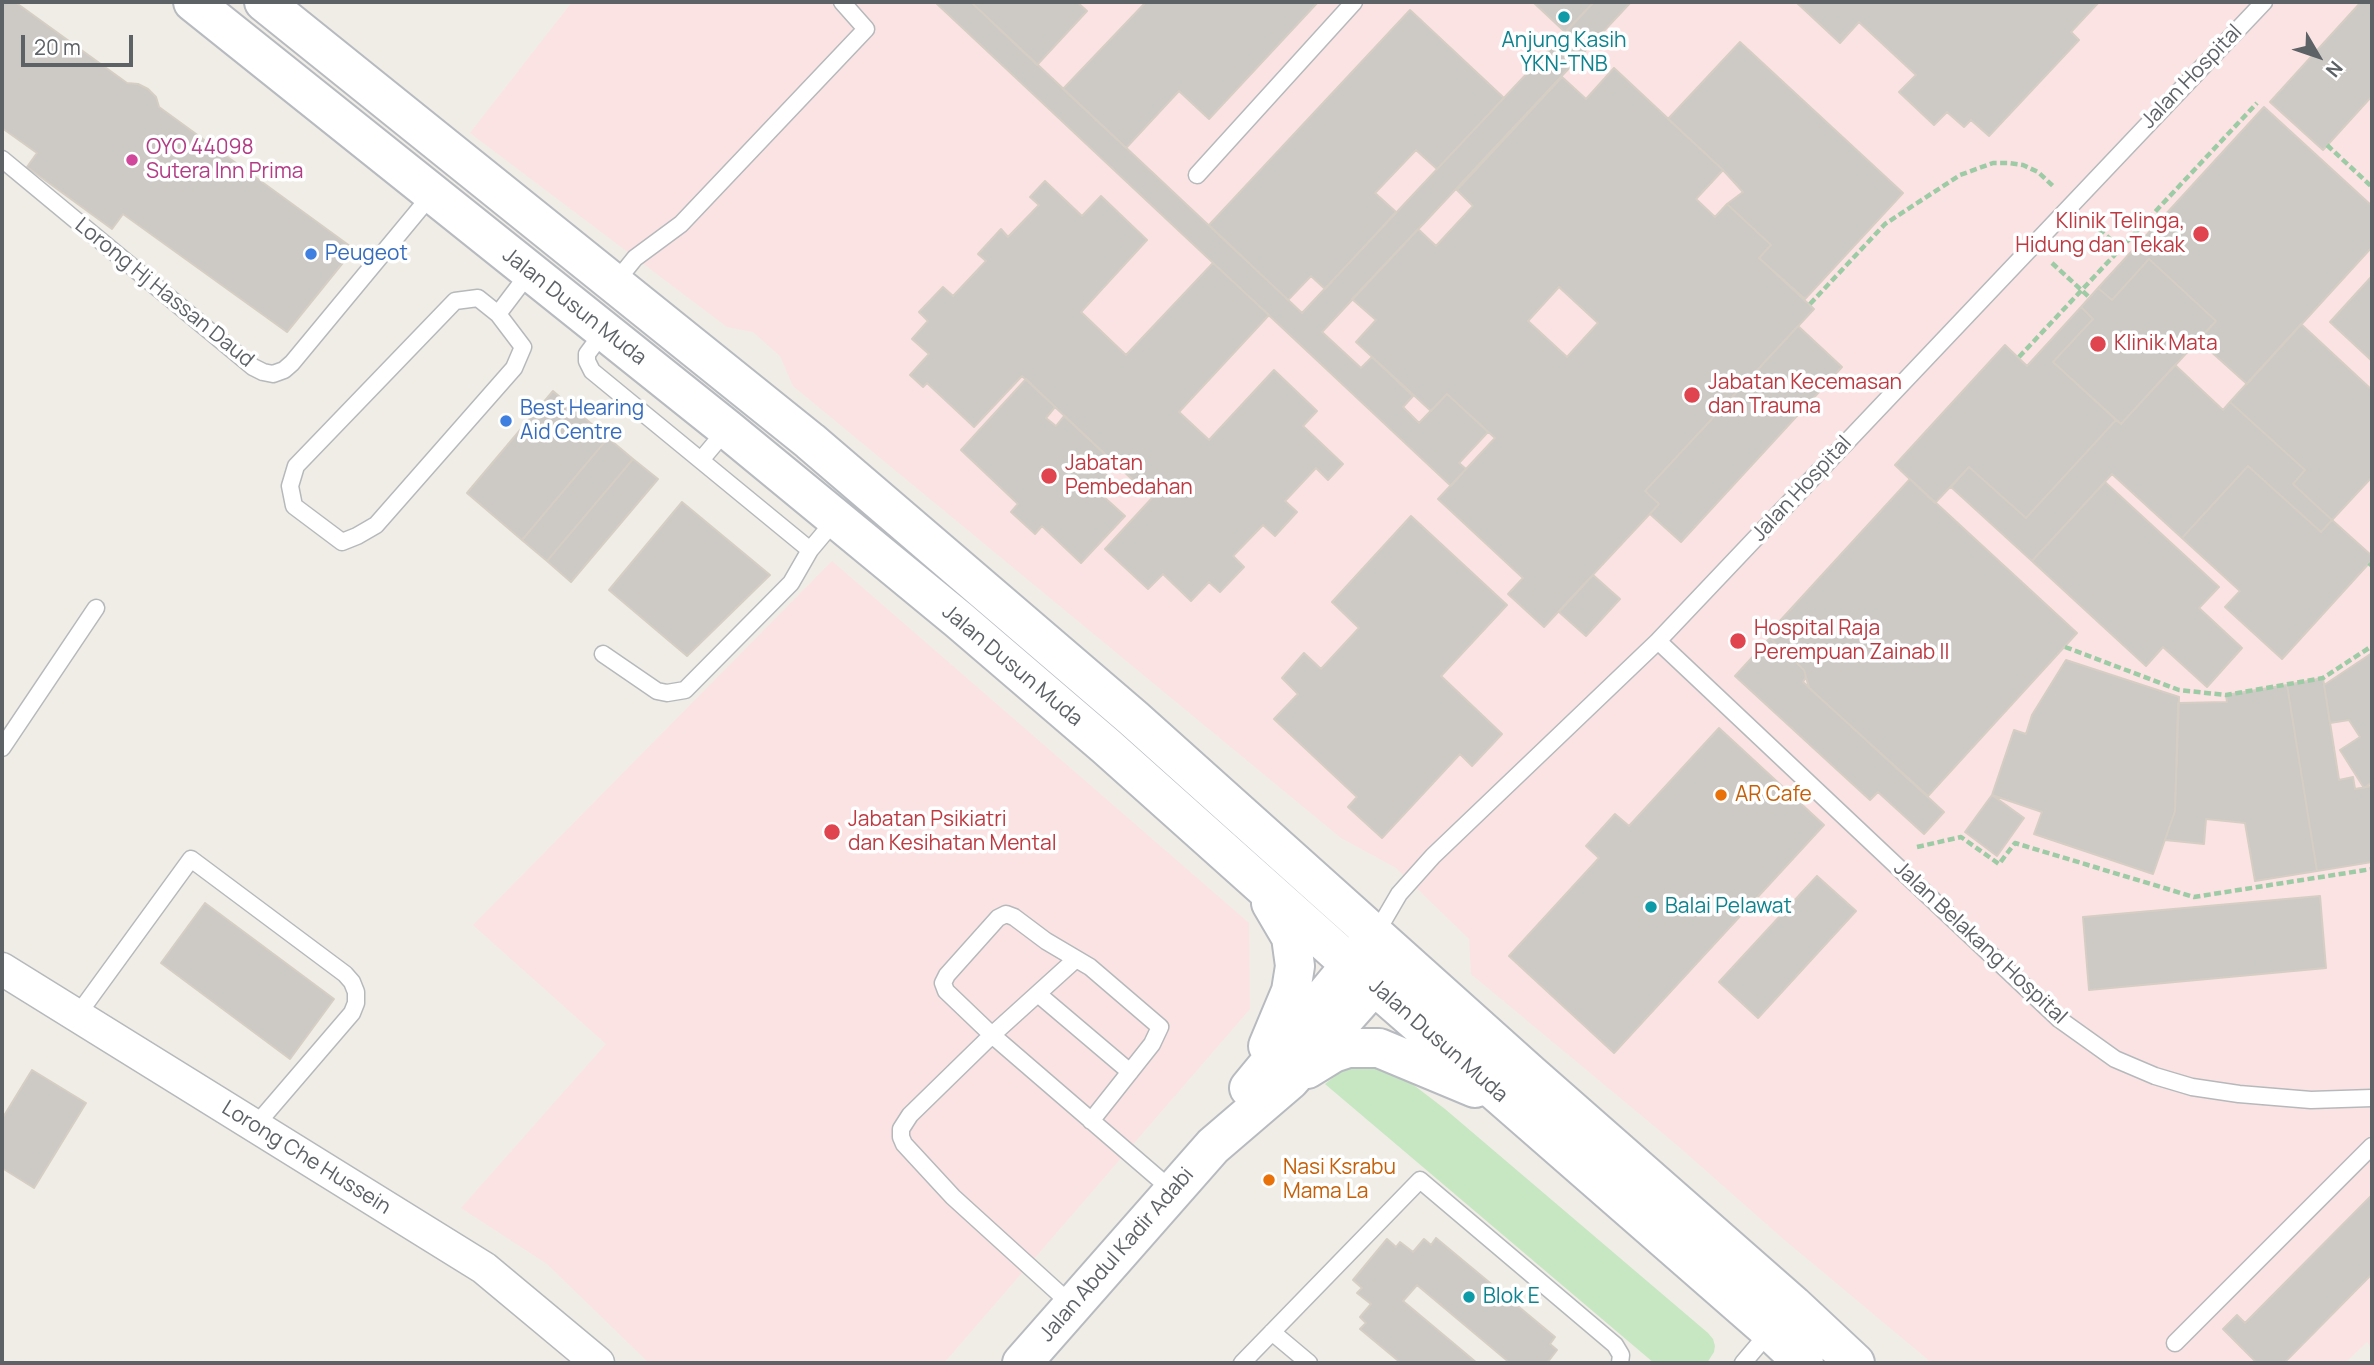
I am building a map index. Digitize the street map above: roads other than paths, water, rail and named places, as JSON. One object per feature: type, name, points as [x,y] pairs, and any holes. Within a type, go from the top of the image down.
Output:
[{"type":"main road","name":"Jalan Dusun Muda","points":[[193,2],[727,429],[1032,683],[1509,1102],[1782,1318],[1804,1363]]},
{"type":"main road","points":[[278,6],[614,284],[820,450],[1133,718],[1387,946],[1782,1318],[1855,1363]]},
{"type":"main road","points":[[1245,870],[1276,910],[1291,937],[1294,966],[1291,991],[1250,1086]]},
{"type":"main road","name":"Jalan Abdul Kadir Adabi","points":[[1213,1146],[1250,1086],[1362,975],[1387,946]]},
{"type":"main road","name":"Jalan Abdul Kadir Adabi","points":[[1022,1363],[1213,1146],[1290,1080],[1362,975]]},
{"type":"main road","points":[[1290,1080],[1333,1053],[1363,1047],[1379,1048],[1509,1102]]},
{"type":"street","name":"Lorong Che Hussein","points":[[2,969],[484,1268],[598,1363]]},
{"type":"lane","points":[[614,284],[635,258],[673,231],[866,29],[842,2]]},
{"type":"lane","points":[[1197,175],[1354,2]]},
{"type":"lane","name":"Jalan Hospital","points":[[1387,946],[1399,894],[1433,856],[1658,641],[2264,2]]},
{"type":"lane","name":"Lorong Hj Hassan Daud","points":[[2,159],[253,367],[273,373],[284,370],[292,363],[432,194]]},
{"type":"lane","points":[[498,314],[529,273]]},
{"type":"lane","points":[[478,298],[498,314],[523,347],[514,368],[376,525],[342,542],[294,506],[290,486],[296,466],[455,301],[478,298]]},
{"type":"lane","points":[[604,331],[587,355],[589,366],[810,550]]},
{"type":"lane","points":[[701,460],[727,429]]},
{"type":"lane","points":[[603,654],[657,691],[667,693],[685,690],[791,583],[810,550],[836,519]]},
{"type":"lane","points":[[2,748],[96,608]]},
{"type":"lane","name":"Jalan Belakang Hospital","points":[[1658,641],[2059,1019],[2115,1059],[2155,1076],[2192,1087],[2311,1100],[2372,1098]]},
{"type":"lane","points":[[76,1017],[191,859],[345,974],[356,992],[352,1013],[255,1126]]},
{"type":"lane","points":[[1091,1121],[1152,1044],[1160,1027],[1095,971],[1006,914],[998,918],[944,978],[946,991],[992,1035],[1091,1121],[1173,1191]]},
{"type":"lane","points":[[1073,1306],[953,1197],[904,1144],[901,1129],[910,1115],[992,1035],[1076,959]]},
{"type":"lane","points":[[1038,994],[1130,1072]]},
{"type":"lane","points":[[2175,1343],[2372,1146]]},
{"type":"lane","points":[[1242,1363],[1420,1180],[1615,1345],[1621,1355],[1620,1363]]},
{"type":"lane","points":[[1742,1363],[1782,1318]]},
{"type":"lane","points":[[1272,1332],[1309,1363]]},
{"type":"place","name":"Anjung Kasih YKN-TNB","points":[[1564,17]]},
{"type":"place","name":"OYO 44098 Sutera Inn Prima","points":[[132,160]]},
{"type":"place","name":"Klinik Telinga, Hidung dan Tekak","points":[[2201,234]]},
{"type":"place","name":"Peugeot","points":[[311,254]]},
{"type":"place","name":"Klinik Mata","points":[[2098,344]]},
{"type":"place","name":"Jabatan Kecemasan dan Trauma","points":[[1692,395]]},
{"type":"place","name":"Best Hearing Aid Centre","points":[[506,421]]},
{"type":"place","name":"Jabatan Pembedahan","points":[[1049,476]]},
{"type":"place","name":"Hospital Raja Perempuan Zainab II","points":[[1738,641]]},
{"type":"place","name":"AR Cafe","points":[[1721,795]]},
{"type":"place","name":"Jabatan Psikiatri dan Kesihatan Mental","points":[[832,832]]},
{"type":"place","name":"Balai Pelawat","points":[[1651,907]]},
{"type":"place","name":"Nasi Ksrabu Mama La","points":[[1269,1180]]},
{"type":"place","name":"Blok E","points":[[1469,1297]]}]
